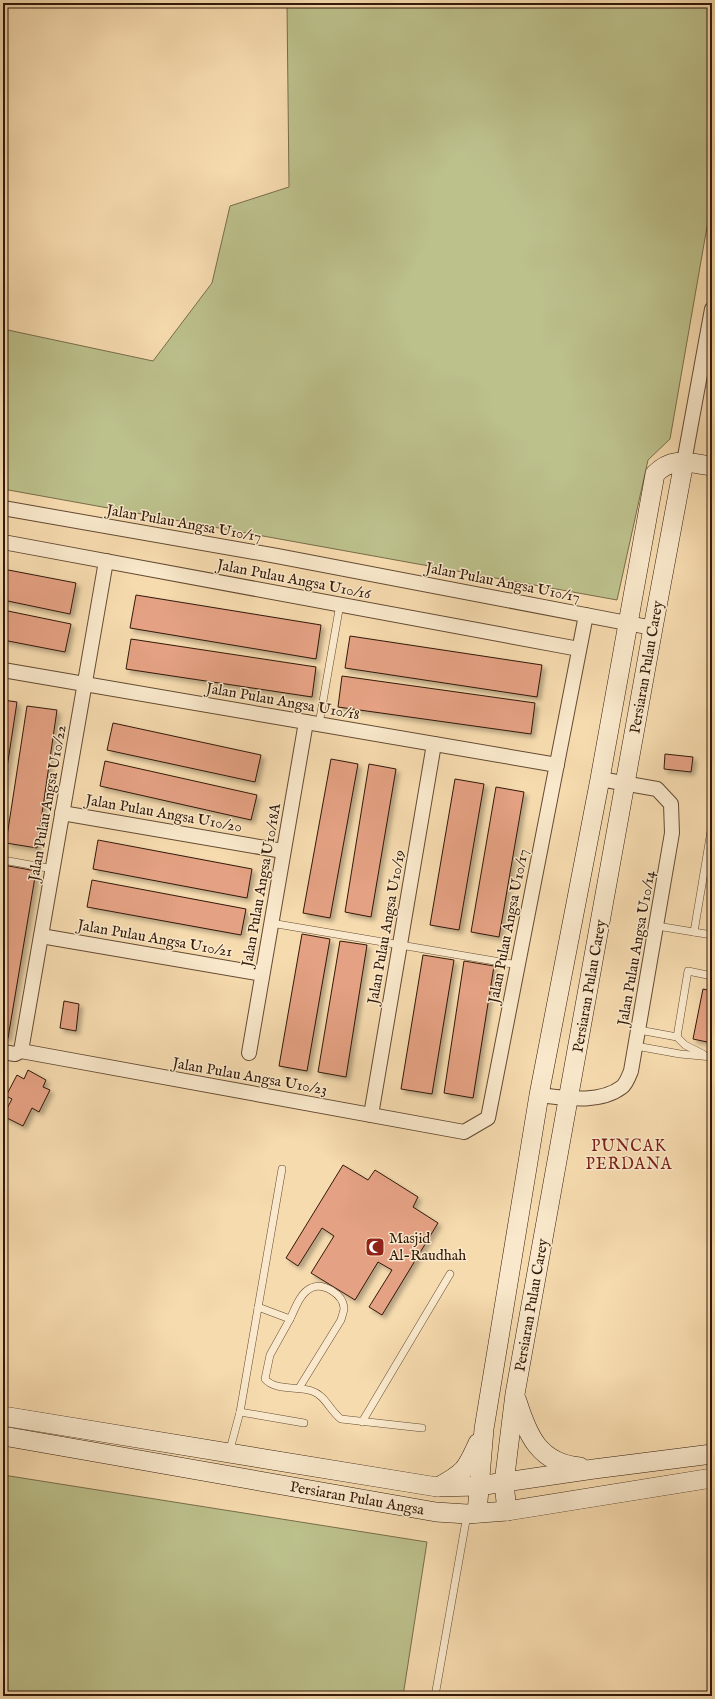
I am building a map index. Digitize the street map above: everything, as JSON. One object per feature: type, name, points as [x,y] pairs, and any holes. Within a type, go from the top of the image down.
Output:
[{"type":"street","points":[[712,309],[684,462],[712,466]]},
{"type":"street","name":"Persiaran Pulau Carey","points":[[472,1514],[478,1486],[484,1429],[539,1095],[629,623],[655,474],[663,466],[678,461],[684,462],[515,1394],[504,1483],[507,1511]]},
{"type":"street","name":"Jalan Pulau Angsa U10/17","points":[[3,508],[276,556],[586,615],[488,1118]]},
{"type":"street","name":"Jalan Pulau Angsa U10/16","points":[[3,542],[579,649]]},
{"type":"street","name":"Jalan Pulau Angsa U10/22","points":[[21,1051],[106,561]]},
{"type":"street","points":[[586,615],[653,628]]},
{"type":"street","name":"Jalan Pulau Angsa U10/18","points":[[3,670],[557,765]]},
{"type":"street","name":"Jalan Pulau Angsa U10/18A","points":[[249,1053],[284,851],[312,723]]},
{"type":"street","name":"Jalan Pulau Angsa U10/19","points":[[371,1115],[434,744]]},
{"type":"street","name":"Jalan Pulau Angsa U10/14","points":[[539,1095],[568,1099],[605,1096],[623,1086],[631,1071],[636,1046],[672,833],[671,804],[658,789],[600,778]]},
{"type":"street","name":"Jalan Pulau Angsa U10/20","points":[[62,813],[284,851]]},
{"type":"street","name":"Jalan Pulau Angsa U10/21","points":[[41,936],[262,974]]},
{"type":"street","name":"Jalan Pulau Angsa U10/23","points":[[3,1052],[15,1054],[21,1051],[464,1132],[488,1118]]},
{"type":"street","points":[[515,1394],[524,1424],[537,1447],[556,1463],[594,1469]]},
{"type":"street","name":"Persiaran Pulau Angsa","points":[[3,1416],[437,1487],[478,1486],[504,1483],[594,1469],[712,1454]]},
{"type":"street","points":[[437,1487],[460,1475],[468,1465],[484,1429]]},
{"type":"street","name":"Persiaran Pulau Angsa","points":[[3,1436],[436,1512],[472,1514],[507,1511],[712,1478]]},
{"type":"lane","points":[[312,723],[340,604]]},
{"type":"lane","points":[[694,932],[712,826]]},
{"type":"lane","points":[[3,860],[53,869]]},
{"type":"lane","points":[[271,923],[518,965]]},
{"type":"lane","points":[[657,926],[712,935]]},
{"type":"lane","points":[[677,1037],[688,971],[712,976]]},
{"type":"lane","points":[[639,1030],[677,1037],[685,1045],[709,1056]]},
{"type":"lane","points":[[636,1046],[680,1054],[709,1056]]},
{"type":"lane","points":[[229,1453],[240,1412],[282,1169]]},
{"type":"lane","points":[[362,1422],[450,1274]]},
{"type":"lane","points":[[298,1388],[341,1320],[344,1308],[339,1296],[323,1287],[311,1288],[302,1296],[270,1355],[266,1379],[268,1382],[275,1385],[313,1391],[320,1395],[341,1419],[422,1428]]},
{"type":"lane","points":[[258,1307],[290,1319]]},
{"type":"lane","points":[[240,1412],[304,1423]]},
{"type":"lane","points":[[435,1696],[472,1514]]},
{"type":"green space","points":[[287,3],[712,3],[712,198],[670,439],[648,460],[617,600],[3,489],[3,329],[153,361],[212,283],[230,206],[289,187]]},
{"type":"green space","points":[[3,1475],[427,1542],[403,1696],[3,1696]]},
{"type":"building","points":[[3,569],[76,583],[70,614],[3,600]]},
{"type":"building","points":[[136,595],[321,625],[316,659],[130,628]]},
{"type":"building","points":[[3,610],[71,624],[65,652],[3,640]]},
{"type":"building","points":[[350,636],[542,665],[537,697],[345,668]]},
{"type":"building","points":[[131,639],[316,667],[312,697],[126,669]]},
{"type":"building","points":[[342,676],[535,703],[531,734],[338,707]]},
{"type":"building","points":[[3,700],[17,702],[3,794]]},
{"type":"building","points":[[27,706],[57,710],[37,848],[6,843]]},
{"type":"building","points":[[113,723],[261,755],[255,782],[107,750]]},
{"type":"building","points":[[665,754],[693,757],[691,772],[664,769]]},
{"type":"building","points":[[331,759],[358,764],[330,918],[303,913]]},
{"type":"building","points":[[105,761],[257,795],[251,820],[100,786]]},
{"type":"building","points":[[369,764],[396,769],[371,917],[345,912]]},
{"type":"building","points":[[455,779],[484,784],[459,930],[430,925]]},
{"type":"building","points":[[496,787],[524,792],[499,937],[471,932]]},
{"type":"building","points":[[98,840],[252,869],[247,898],[93,869]]},
{"type":"building","points":[[3,865],[36,871],[8,1038],[3,1037]]},
{"type":"building","points":[[92,880],[246,909],[241,935],[87,907]]},
{"type":"building","points":[[302,934],[330,939],[307,1071],[279,1066]]},
{"type":"building","points":[[340,941],[367,945],[346,1077],[318,1072]]},
{"type":"building","points":[[423,955],[454,960],[432,1094],[401,1089]]},
{"type":"building","points":[[464,961],[494,966],[473,1098],[444,1093]]},
{"type":"building","points":[[703,989],[712,991],[712,1043],[693,1039]]},
{"type":"building","points":[[64,1001],[79,1004],[76,1031],[60,1028]]},
{"type":"building","points":[[28,1070],[46,1080],[43,1087],[50,1090],[39,1112],[32,1108],[23,1126],[3,1116],[12,1099],[6,1096],[17,1075],[24,1079]]},
{"type":"building","name":"Masjid Al-Raudhah","points":[[343,1165],[368,1180],[375,1170],[418,1197],[413,1207],[438,1223],[382,1315],[369,1307],[392,1270],[378,1262],[355,1300],[311,1273],[334,1236],[322,1228],[298,1266],[286,1258]]},
{"type":"place","name":"Masjid Al-Raudhah","points":[[375,1247]]},
{"type":"district","name":"PUNCAK PERDANA","points":[[629,1154]]}]
